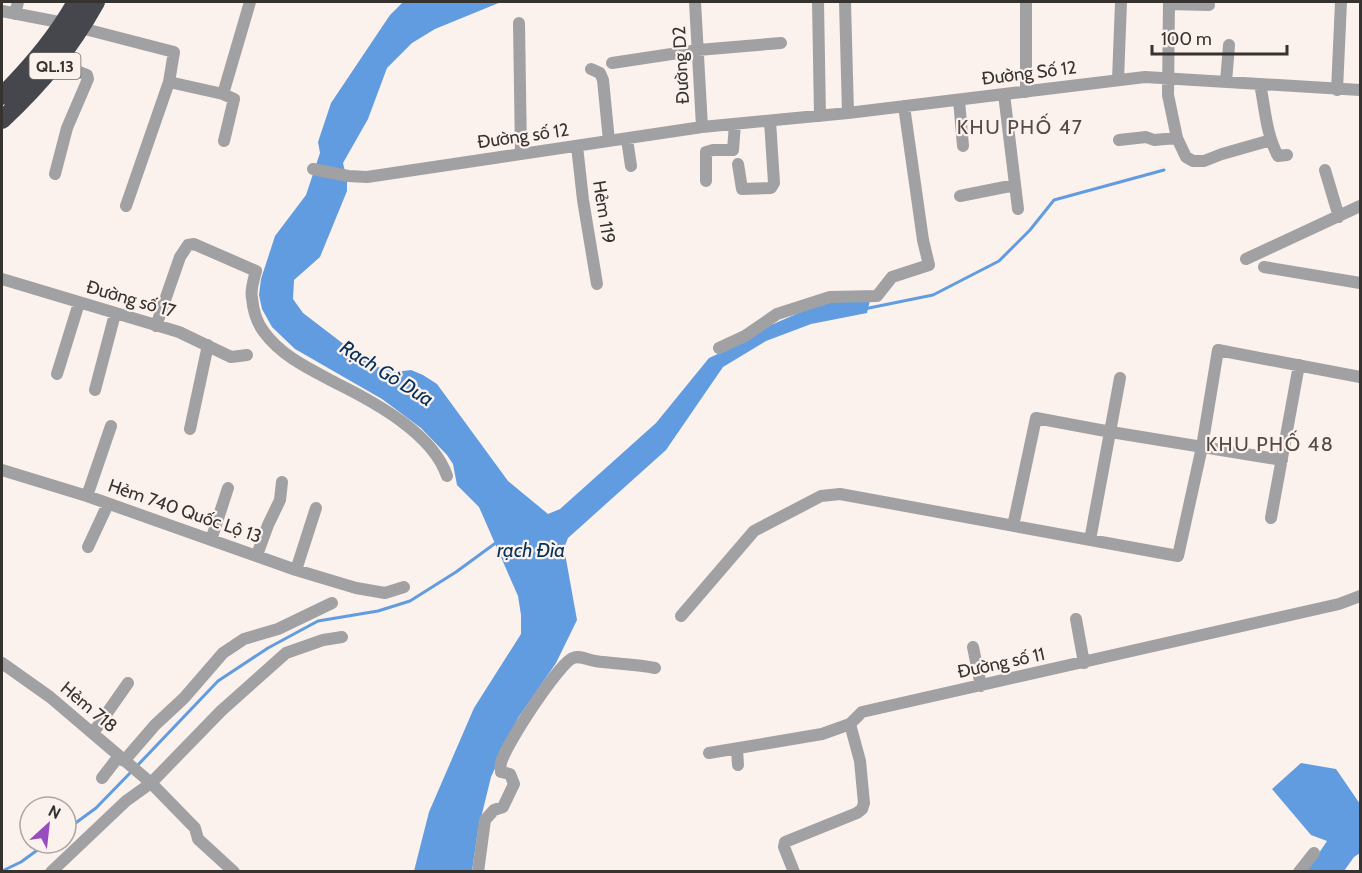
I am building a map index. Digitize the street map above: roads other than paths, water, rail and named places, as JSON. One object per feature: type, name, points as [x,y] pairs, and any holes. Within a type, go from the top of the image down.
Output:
[{"type":"highway","name":"QL.13","points":[[2,120],[34,90],[57,63],[73,25],[76,2]]},
{"type":"highway","name":"QL.13","points":[[2,96],[96,2]]},
{"type":"street","points":[[224,94],[250,2]]},
{"type":"street","name":"Đường D2","points":[[696,2],[702,127]]},
{"type":"street","points":[[818,2],[820,116]]},
{"type":"street","points":[[845,2],[848,113]]},
{"type":"street","points":[[1026,2],[1026,92]]},
{"type":"street","points":[[1118,80],[1121,2]]},
{"type":"street","points":[[1209,5],[1169,2],[1167,78],[1168,95],[1177,138],[1188,158],[1204,161],[1271,140]]},
{"type":"street","points":[[1337,90],[1341,2]]},
{"type":"street","points":[[2,11],[16,8],[174,52],[170,82],[126,206]]},
{"type":"street","points":[[519,23],[521,153]]},
{"type":"street","points":[[612,63],[698,50],[780,43]]},
{"type":"street","points":[[1226,82],[1229,45]]},
{"type":"street","points":[[55,174],[67,128],[88,79],[87,75],[57,63]]},
{"type":"street","points":[[591,69],[600,73],[603,80],[609,141]]},
{"type":"street","name":"Đường Số 12","points":[[702,127],[848,113],[1145,77],[1360,90]]},
{"type":"street","points":[[170,82],[224,94],[234,99],[224,141]]},
{"type":"street","points":[[1260,84],[1271,140],[1278,156],[1287,155]]},
{"type":"street","points":[[1004,94],[1018,209]]},
{"type":"street","points":[[959,100],[963,146]]},
{"type":"street","points":[[719,348],[745,336],[777,314],[830,297],[877,296],[892,277],[929,265],[923,240],[904,106]]},
{"type":"street","points":[[738,164],[742,189],[771,188],[774,183],[770,121]]},
{"type":"street","points":[[706,181],[706,152],[734,150],[735,124]]},
{"type":"street","name":"Đường số 12","points":[[313,169],[367,177],[702,127]]},
{"type":"street","points":[[1119,140],[1146,137],[1154,140],[1177,138]]},
{"type":"street","points":[[627,139],[631,166]]},
{"type":"street","name":"Hẻm 119","points":[[577,146],[583,200],[597,284]]},
{"type":"street","points":[[1325,170],[1339,217]]},
{"type":"street","points":[[960,196],[1016,185]]},
{"type":"street","points":[[1246,258],[1360,206]]},
{"type":"street","points":[[156,326],[180,257],[188,245],[194,244],[256,271],[251,296],[257,320],[263,332],[293,360],[377,405],[416,432],[439,456],[447,476]]},
{"type":"street","points":[[1264,267],[1360,283]]},
{"type":"street","name":"Đường số 17","points":[[2,279],[179,332],[234,358],[247,356]]},
{"type":"street","points":[[57,374],[79,303]]},
{"type":"street","points":[[94,390],[115,314]]},
{"type":"street","points":[[190,429],[208,345]]},
{"type":"street","points":[[681,616],[754,531],[821,496],[840,494],[1178,556],[1202,447],[1218,350],[1360,376]]},
{"type":"street","points":[[1271,518],[1299,365]]},
{"type":"street","points":[[1089,540],[1120,378]]},
{"type":"street","points":[[1013,526],[1036,418],[1041,417],[1111,432],[1282,460]]},
{"type":"street","points":[[87,496],[111,426]]},
{"type":"street","name":"Hẻm 740 Quốc Lộ 13","points":[[2,470],[87,496],[296,570],[356,588],[385,593],[404,587]]},
{"type":"street","points":[[257,555],[267,525],[280,500],[282,482]]},
{"type":"street","points":[[211,540],[228,488]]},
{"type":"street","points":[[88,547],[108,504]]},
{"type":"street","points":[[296,570],[316,508]]},
{"type":"street","name":"Đường số 11","points":[[709,753],[822,734],[850,724],[862,712],[905,701],[981,687],[1339,604],[1360,596]]},
{"type":"street","points":[[102,778],[184,698],[223,653],[244,639],[278,629],[332,603]]},
{"type":"street","points":[[1076,620],[1084,663]]},
{"type":"street","points":[[51,872],[126,801],[151,783],[221,711],[286,653],[323,640],[342,637]]},
{"type":"street","points":[[973,648],[981,687]]},
{"type":"street","points":[[478,872],[485,820],[495,810],[503,807],[513,784],[510,774],[501,772],[500,765],[517,728],[561,668],[571,658],[578,657],[655,669]]},
{"type":"street","name":"Hẻm 718","points":[[2,663],[50,697],[151,783],[195,828],[198,839],[234,872]]},
{"type":"street","points":[[93,733],[128,683]]},
{"type":"street","points":[[794,872],[784,847],[785,842],[857,813],[864,803],[860,761],[850,724]]},
{"type":"street","points":[[737,749],[738,765]]},
{"type":"street","points":[[1299,872],[1314,853]]},
{"type":"water","points":[[403,2],[501,2],[435,29],[412,43],[387,68],[368,119],[343,163],[347,191],[320,257],[294,280],[293,299],[303,313],[371,365],[395,372],[411,370],[437,384],[508,481],[548,514],[560,509],[656,423],[709,358],[744,342],[771,325],[815,306],[838,301],[870,300],[867,313],[811,324],[766,341],[723,367],[666,450],[568,538],[564,548],[577,620],[556,663],[518,718],[491,777],[478,830],[472,871],[414,871],[429,812],[474,708],[521,634],[518,596],[479,507],[457,485],[453,464],[447,455],[421,428],[382,399],[295,349],[272,327],[262,309],[259,295],[261,279],[275,236],[306,195],[320,153],[318,142],[331,103],[390,15]]},
{"type":"water","points":[[1301,763],[1336,769],[1360,804],[1360,853],[1354,857],[1344,871],[1307,871],[1327,841],[1311,835],[1272,789]]},
{"type":"waterway","points":[[864,309],[933,295],[999,261],[1030,230],[1054,200],[1164,170]]},
{"type":"waterway","name":"rạch Đìa","points":[[136,767],[218,681],[268,648],[318,621],[378,611],[410,601],[456,572],[497,542]]},
{"type":"waterway","points":[[78,821],[96,808],[132,771]]},
{"type":"waterway","points":[[2,871],[31,855]]},
{"type":"district","name":"KHU PHỐ 47","points":[[1020,127]]},
{"type":"district","name":"KHU PHỐ 48","points":[[1270,444]]},
{"type":"water label","name":"Rạch Gò Dưa","points":[[387,373]]}]
